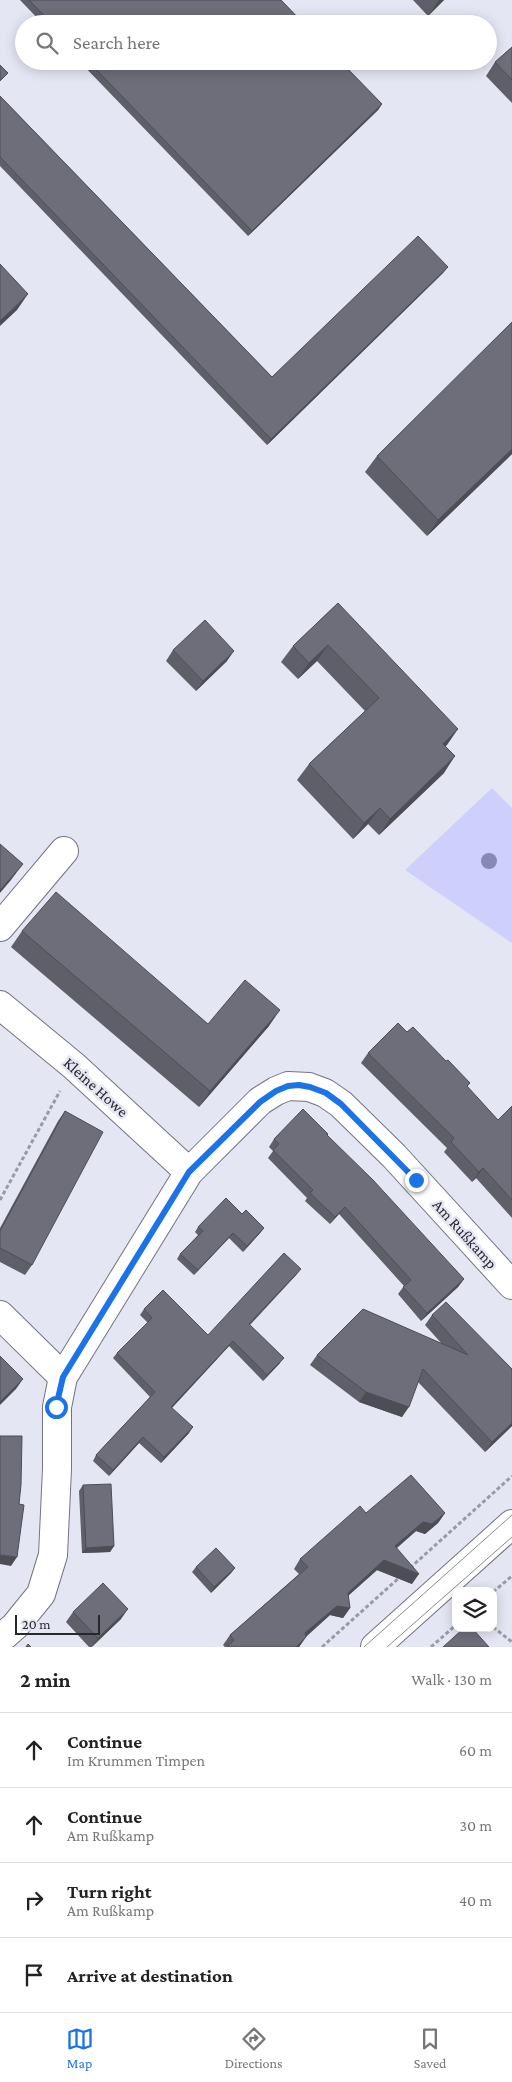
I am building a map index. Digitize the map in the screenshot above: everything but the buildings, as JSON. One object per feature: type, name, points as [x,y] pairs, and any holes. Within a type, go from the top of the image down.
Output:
[{"type":"street","points":[[0,927],[64,851]]},
{"type":"street","name":"Kleine Howe","points":[[0,1005],[74,1066],[189,1172]]},
{"type":"street","name":"Am Rußkamp","points":[[0,1639],[15,1626],[42,1594],[53,1555],[57,1469],[56,1407],[63,1377],[189,1172],[268,1096],[288,1086],[310,1087],[326,1093],[341,1104],[411,1174],[512,1285]]},
{"type":"street","points":[[0,1315],[63,1377]]},
{"type":"street","points":[[375,1647],[512,1524]]},
{"type":"path","points":[[0,1200],[74,1066]]},
{"type":"path","points":[[322,1647],[512,1476]]},
{"type":"path","points":[[497,1589],[512,1576]]},
{"type":"path","points":[[430,1647],[452,1628]]},
{"type":"path","points":[[497,1630],[512,1642]]},
{"type":"shaded area","points":[[492,788],[512,808],[512,943],[405,870]]},
{"type":"tram line","points":[[364,1647],[512,1515]]},
{"type":"tram line","points":[[387,1647],[512,1537]]},
{"type":"route","points":[[56,1407],[63,1377],[135,1256],[189,1172],[260,1102],[276,1091],[288,1086],[299,1085],[326,1093],[341,1104],[416,1180]]}]
